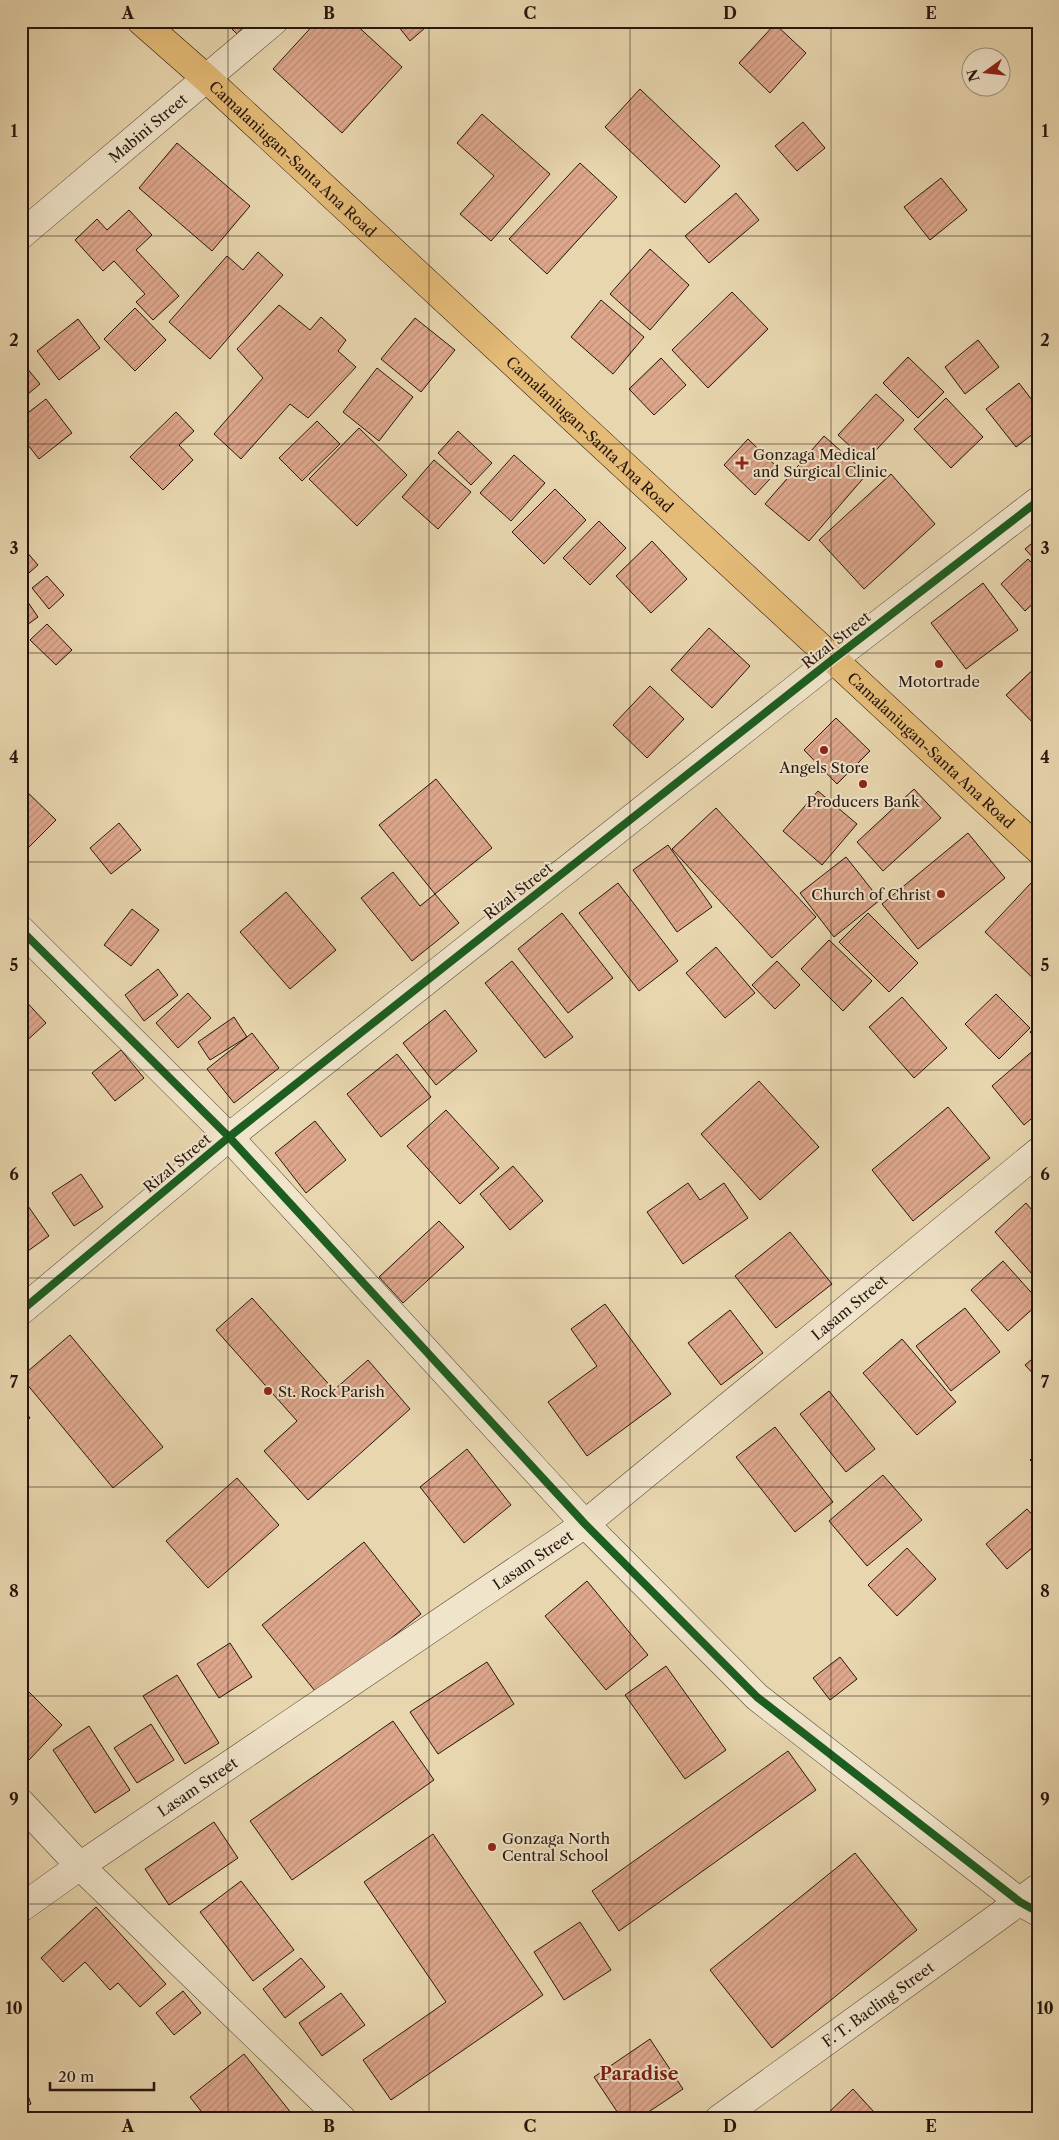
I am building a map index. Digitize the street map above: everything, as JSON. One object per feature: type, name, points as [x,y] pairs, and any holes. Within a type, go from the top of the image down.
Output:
[{"type":"main road","name":"Camalaniugan-Santa Ana Road","points":[[142,21],[207,79],[1038,849]]},
{"type":"street","name":"Mabini Street","points":[[21,235],[274,21]]},
{"type":"street","name":"Rizal Street","points":[[21,1311],[230,1137],[832,660],[1038,501]]},
{"type":"street","points":[[21,930],[230,1137],[585,1524],[757,1697],[1032,1901]]},
{"type":"street","name":"Lasam Street","points":[[21,1908],[80,1866],[585,1524],[1038,1152]]},
{"type":"street","points":[[21,1803],[80,1866],[342,2119]]},
{"type":"street","name":"F. T. Bacling Street","points":[[719,2119],[1032,1901]]},
{"type":"building","points":[[224,21],[249,21],[237,34]]},
{"type":"building","points":[[317,21],[352,21],[402,67],[342,133],[273,69]]},
{"type":"building","points":[[394,21],[433,21],[410,41]]},
{"type":"building","points":[[775,24],[806,53],[770,93],[739,63]]},
{"type":"building","points":[[640,89],[720,166],[685,203],[605,127]]},
{"type":"building","points":[[482,114],[550,174],[491,241],[460,214],[494,176],[457,143]]},
{"type":"building","points":[[803,122],[825,148],[797,171],[775,146]]},
{"type":"building","points":[[177,143],[250,206],[212,251],[139,188]]},
{"type":"building","points":[[580,163],[617,197],[547,274],[509,239]]},
{"type":"building","points":[[941,178],[967,210],[930,240],[904,207]]},
{"type":"building","points":[[736,193],[759,220],[709,263],[685,236]]},
{"type":"building","points":[[129,210],[152,235],[136,250],[179,296],[153,320],[136,302],[145,294],[114,261],[103,271],[75,240],[97,219],[107,230]]},
{"type":"building","points":[[650,249],[689,285],[650,330],[610,294]]},
{"type":"building","points":[[258,252],[283,275],[210,359],[169,322],[227,256],[243,270]]},
{"type":"building","points":[[732,292],[768,329],[708,388],[672,350]]},
{"type":"building","points":[[601,300],[644,337],[613,374],[571,337]]},
{"type":"building","points":[[279,305],[310,330],[321,317],[346,340],[338,351],[356,367],[308,418],[290,404],[241,459],[214,434],[263,378],[237,349]]},
{"type":"building","points":[[135,308],[166,340],[135,371],[104,339]]},
{"type":"building","points":[[415,318],[455,350],[421,392],[381,359]]},
{"type":"building","points":[[78,319],[100,348],[59,380],[37,351]]},
{"type":"building","points":[[978,340],[999,367],[965,394],[945,367]]},
{"type":"building","points":[[908,357],[944,392],[918,418],[883,383]]},
{"type":"building","points":[[661,358],[686,385],[654,415],[629,389]]},
{"type":"building","points":[[26,367],[40,384],[21,400],[21,371]]},
{"type":"building","points":[[377,368],[413,397],[379,441],[343,412]]},
{"type":"building","points":[[1019,383],[1038,408],[1038,430],[1016,447],[986,409]]},
{"type":"building","points":[[876,394],[904,420],[866,461],[838,435]]},
{"type":"building","points":[[946,398],[983,437],[951,468],[914,429]]},
{"type":"building","points":[[46,399],[72,433],[39,459],[21,436],[21,418]]},
{"type":"building","points":[[176,412],[194,431],[179,445],[193,460],[163,490],[130,457]]},
{"type":"building","points":[[317,421],[340,444],[302,481],[279,458]]},
{"type":"building","points":[[359,428],[407,475],[357,526],[309,479]]},
{"type":"building","points":[[458,431],[492,463],[471,485],[438,453]]},
{"type":"building","points":[[824,436],[867,474],[809,541],[765,504]]},
{"type":"building","points":[[748,439],[779,469],[755,495],[724,465]]},
{"type":"building","points":[[514,455],[545,483],[511,521],[480,493]]},
{"type":"building","points":[[434,460],[471,492],[438,529],[402,497]]},
{"type":"building","points":[[891,474],[935,524],[864,589],[819,540]]},
{"type":"building","points":[[555,489],[586,520],[544,564],[512,532]]},
{"type":"building","points":[[599,521],[626,548],[590,585],[563,558]]},
{"type":"building","points":[[1038,538],[1038,563],[1025,549]]},
{"type":"building","points":[[652,541],[687,579],[651,613],[616,576]]},
{"type":"building","points":[[25,550],[38,565],[21,580],[21,553]]},
{"type":"building","points":[[1028,559],[1038,569],[1038,599],[1025,611],[1001,584]]},
{"type":"building","points":[[47,576],[64,595],[49,609],[32,588]]},
{"type":"building","points":[[983,583],[1018,630],[966,669],[931,623]]},
{"type":"building","points":[[21,592],[38,617],[23,628],[21,625]]},
{"type":"building","points":[[47,624],[72,650],[56,665],[30,640]]},
{"type":"building","points":[[709,628],[750,666],[712,708],[671,670]]},
{"type":"building","points":[[1038,665],[1038,728],[1006,695]]},
{"type":"building","points":[[650,686],[684,719],[647,758],[613,725]]},
{"type":"building","points":[[836,718],[870,751],[837,784],[804,750]]},
{"type":"building","points":[[436,779],[492,848],[435,894],[379,825]]},
{"type":"building","points":[[21,786],[56,820],[21,855]]},
{"type":"building","points":[[914,789],[941,818],[883,871],[857,842]]},
{"type":"building","points":[[818,791],[857,824],[822,865],[783,831]]},
{"type":"building","points":[[716,808],[816,917],[772,958],[672,849]]},
{"type":"building","points":[[119,823],[141,850],[111,874],[90,848]]},
{"type":"building","points":[[968,833],[1005,878],[918,949],[882,904]]},
{"type":"building","points":[[668,845],[712,907],[677,932],[633,870]]},
{"type":"building","points":[[846,857],[880,900],[834,937],[800,893]]},
{"type":"building","points":[[393,872],[420,906],[435,894],[459,923],[412,961],[361,898]]},
{"type":"building","points":[[1032,882],[1038,888],[1038,983],[985,932]]},
{"type":"building","points":[[618,883],[678,961],[639,991],[579,913]]},
{"type":"building","points":[[286,892],[336,950],[290,989],[240,932]]},
{"type":"building","points":[[132,909],[159,930],[131,966],[104,945]]},
{"type":"building","points":[[562,913],[613,978],[568,1013],[518,949]]},
{"type":"building","points":[[868,913],[918,963],[889,992],[839,942]]},
{"type":"building","points":[[829,940],[872,981],[843,1011],[801,969]]},
{"type":"building","points":[[716,947],[755,993],[725,1018],[686,973]]},
{"type":"building","points":[[512,961],[573,1037],[545,1058],[485,983]]},
{"type":"building","points":[[777,961],[800,985],[775,1009],[752,985]]},
{"type":"building","points":[[158,969],[178,995],[144,1021],[125,995]]},
{"type":"building","points":[[188,993],[211,1018],[178,1048],[156,1023]]},
{"type":"building","points":[[996,994],[1030,1028],[999,1059],[965,1024]]},
{"type":"building","points":[[21,996],[46,1023],[21,1046]]},
{"type":"building","points":[[902,997],[947,1048],[914,1078],[869,1027]]},
{"type":"building","points":[[445,1010],[477,1051],[436,1085],[403,1043]]},
{"type":"building","points":[[234,1017],[247,1037],[210,1060],[198,1042]]},
{"type":"building","points":[[1038,1025],[1038,1041],[1030,1032]]},
{"type":"building","points":[[252,1033],[279,1068],[234,1103],[207,1069]]},
{"type":"building","points":[[1035,1049],[1038,1052],[1038,1113],[1024,1125],[992,1086]]},
{"type":"building","points":[[121,1050],[144,1078],[115,1101],[92,1073]]},
{"type":"building","points":[[397,1054],[431,1097],[381,1137],[347,1094]]},
{"type":"building","points":[[759,1081],[819,1147],[760,1200],[701,1134]]},
{"type":"building","points":[[948,1107],[990,1158],[913,1221],[872,1170]]},
{"type":"building","points":[[446,1110],[499,1168],[460,1204],[407,1146]]},
{"type":"building","points":[[315,1121],[346,1160],[306,1193],[275,1153]]},
{"type":"building","points":[[513,1166],[543,1201],[510,1230],[480,1194]]},
{"type":"building","points":[[81,1174],[103,1207],[74,1226],[52,1193]]},
{"type":"building","points":[[688,1183],[700,1200],[724,1183],[748,1218],[683,1264],[647,1212]]},
{"type":"building","points":[[21,1196],[49,1236],[25,1253],[21,1247]]},
{"type":"building","points":[[1026,1203],[1038,1217],[1038,1269],[1032,1274],[995,1232]]},
{"type":"building","points":[[439,1221],[464,1247],[403,1303],[379,1277]]},
{"type":"building","points":[[790,1232],[832,1284],[776,1328],[735,1276]]},
{"type":"building","points":[[1003,1261],[1038,1300],[1038,1304],[1008,1331],[971,1290]]},
{"type":"building","points":[[252,1298],[334,1390],[368,1360],[410,1409],[308,1500],[264,1451],[297,1421],[216,1330]]},
{"type":"building","points":[[605,1304],[671,1394],[587,1456],[548,1402],[597,1366],[571,1329]]},
{"type":"building","points":[[965,1308],[1000,1352],[951,1391],[916,1346]]},
{"type":"building","points":[[730,1310],[763,1353],[721,1385],[688,1343]]},
{"type":"building","points":[[70,1335],[163,1447],[113,1488],[21,1377]]},
{"type":"building","points":[[902,1339],[956,1402],[917,1435],[863,1373]]},
{"type":"building","points":[[1038,1354],[1038,1379],[1025,1365]]},
{"type":"building","points":[[829,1391],[875,1449],[846,1472],[800,1414]]},
{"type":"building","points":[[21,1405],[30,1418],[21,1425]]},
{"type":"building","points":[[775,1427],[833,1502],[795,1532],[736,1457]]},
{"type":"building","points":[[467,1449],[511,1505],[464,1543],[420,1487]]},
{"type":"building","points":[[1038,1452],[1038,1468],[1030,1460]]},
{"type":"building","points":[[883,1475],[922,1520],[867,1566],[829,1521]]},
{"type":"building","points":[[237,1478],[279,1525],[208,1588],[166,1541]]},
{"type":"building","points":[[1027,1509],[1038,1521],[1038,1543],[1007,1569],[986,1544]]},
{"type":"building","points":[[364,1542],[421,1614],[319,1696],[262,1625]]},
{"type":"building","points":[[907,1548],[936,1579],[897,1616],[868,1585]]},
{"type":"building","points":[[587,1581],[648,1655],[606,1690],[545,1616]]},
{"type":"building","points":[[230,1643],[252,1677],[219,1698],[197,1664]]},
{"type":"building","points":[[840,1657],[857,1679],[830,1700],[813,1678]]},
{"type":"building","points":[[487,1662],[514,1704],[438,1754],[410,1712]]},
{"type":"building","points":[[666,1666],[726,1750],[685,1779],[625,1695]]},
{"type":"building","points":[[177,1675],[219,1743],[185,1764],[143,1696]]},
{"type":"building","points":[[21,1684],[62,1725],[29,1760],[21,1753]]},
{"type":"building","points":[[393,1721],[434,1780],[292,1880],[250,1821]]},
{"type":"building","points":[[151,1724],[174,1760],[137,1783],[114,1748]]},
{"type":"building","points":[[89,1726],[130,1790],[95,1813],[53,1750]]},
{"type":"building","points":[[788,1751],[816,1790],[619,1931],[592,1891]]},
{"type":"building","points":[[214,1822],[238,1858],[169,1905],[145,1869]]},
{"type":"building","points":[[433,1834],[543,1995],[391,2100],[363,2060],[446,2002],[364,1882]]},
{"type":"building","points":[[855,1853],[917,1930],[772,2048],[710,1970]]},
{"type":"building","points":[[241,1881],[294,1950],[253,1981],[200,1912]]},
{"type":"building","points":[[96,1907],[166,1984],[140,2007],[118,1983],[110,1990],[85,1962],[63,1982],[41,1958]]},
{"type":"building","points":[[580,1922],[611,1970],[564,2000],[534,1952]]},
{"type":"building","points":[[301,1958],[325,1987],[285,2018],[263,1989]]},
{"type":"building","points":[[183,1991],[201,2013],[174,2035],[156,2013]]},
{"type":"building","points":[[341,1993],[365,2025],[322,2056],[299,2023]]},
{"type":"building","points":[[650,2039],[683,2089],[638,2119],[622,2119],[594,2077]]},
{"type":"building","points":[[244,2054],[296,2119],[207,2119],[190,2097]]},
{"type":"building","points":[[21,2076],[31,2104],[21,2107]]},
{"type":"building","points":[[853,2089],[874,2112],[868,2119],[822,2119]]},
{"type":"cycle path","points":[[21,1311],[229,1137],[832,660],[1038,501]]},
{"type":"cycle path","points":[[21,930],[229,1137],[585,1524],[757,1697],[1020,1902],[1038,1912]]},
{"type":"place","name":"Gonzaga Medical and Surgical Clinic","points":[[742,463]]},
{"type":"place","name":"Motortrade","points":[[939,664]]},
{"type":"place","name":"Angels Store","points":[[824,750]]},
{"type":"place","name":"Producers Bank","points":[[863,784]]},
{"type":"place","name":"Church of Christ","points":[[941,894]]},
{"type":"place","name":"St. Rock Parish","points":[[268,1391]]},
{"type":"place","name":"Gonzaga North Central School","points":[[492,1847]]},
{"type":"district","name":"Paradise","points":[[639,2074]]}]
